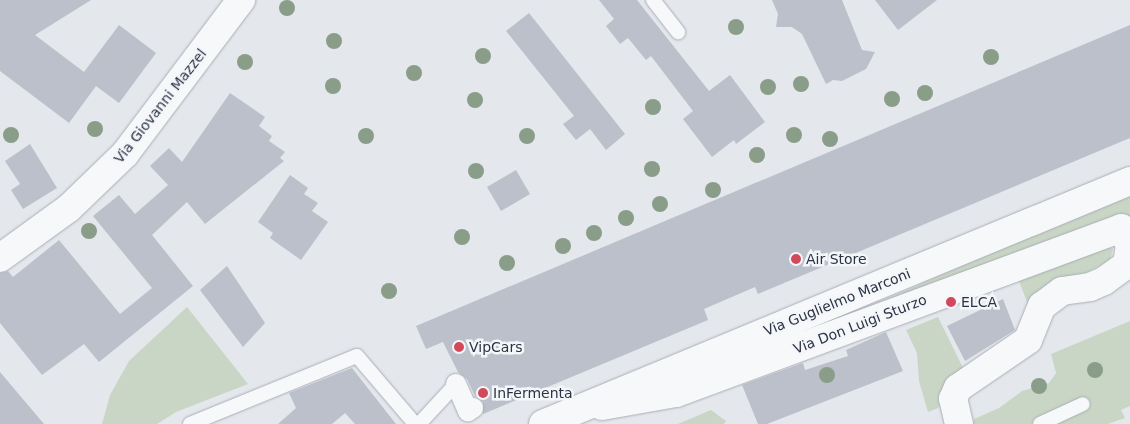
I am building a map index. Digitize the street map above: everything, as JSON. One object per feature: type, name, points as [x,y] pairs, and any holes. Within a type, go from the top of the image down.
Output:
[{"type":"street","name":"Via Giovanni Mazzel","points":[[0,258],[70,208],[125,154],[241,0]]},
{"type":"street","name":"Via Guglielmo Marconi","points":[[543,424],[1130,181]]},
{"type":"street","name":"Via Don Luigi Sturzo","points":[[576,410],[676,393],[1128,236],[1128,264],[1090,288],[1062,291],[1042,306],[1028,340],[958,388],[953,398],[959,424]]},
{"type":"street","points":[[456,384],[468,411],[473,408]]},
{"type":"lane","points":[[653,0],[678,32]]},
{"type":"lane","points":[[190,424],[357,356],[417,424],[456,384]]},
{"type":"lane","points":[[1040,424],[1083,404]]},
{"type":"green space","points":[[1130,194],[1130,218],[883,301],[1017,240]]},
{"type":"green space","points":[[1101,243],[1113,249],[1110,260],[1086,273],[1072,276],[1029,307],[1017,276]]},
{"type":"green space","points":[[187,307],[248,384],[176,412],[157,424],[102,424],[110,395],[129,361]]},
{"type":"green space","points":[[938,317],[966,374],[938,408],[928,412],[919,381],[917,353],[906,330]]},
{"type":"green space","points":[[1130,321],[1130,406],[1121,410],[1125,418],[1108,424],[973,424],[974,419],[999,408],[1022,391],[1049,383],[1056,373],[1051,354]]},
{"type":"green space","points":[[711,410],[726,421],[724,424],[678,424]]},
{"type":"building","points":[[0,0],[91,0],[35,35],[84,72],[119,25],[156,53],[119,103],[96,86],[69,123],[0,71]]},
{"type":"building","points":[[599,0],[637,0],[709,91],[730,75],[765,122],[736,144],[734,140],[712,157],[683,119],[693,111],[651,56],[646,60],[628,38],[620,44],[606,26],[614,19]]},
{"type":"building","points":[[772,0],[842,0],[862,50],[875,52],[866,69],[842,81],[833,80],[826,84],[802,34],[792,27],[776,27],[778,14]]},
{"type":"building","points":[[875,0],[937,0],[898,30]]},
{"type":"building","points":[[529,13],[625,134],[606,150],[590,129],[576,140],[563,124],[574,116],[506,31]]},
{"type":"building","points":[[1130,25],[1130,138],[758,294],[755,287],[704,309],[708,320],[483,414],[483,402],[475,396],[467,379],[458,372],[443,342],[426,349],[416,326]]},
{"type":"building","points":[[230,93],[265,117],[259,126],[272,136],[269,141],[285,152],[280,158],[284,161],[205,224],[187,202],[152,235],[193,286],[99,362],[84,344],[42,375],[0,323],[0,273],[8,271],[13,277],[59,240],[120,314],[152,288],[93,216],[119,195],[135,214],[168,185],[150,166],[169,148],[182,162]]},
{"type":"building","points":[[30,144],[57,188],[23,209],[11,190],[20,184],[5,161]]},
{"type":"building","points":[[516,170],[530,194],[501,211],[487,187]]},
{"type":"building","points":[[290,175],[308,188],[304,194],[318,203],[312,211],[328,222],[301,260],[270,238],[273,233],[258,222]]},
{"type":"building","points":[[227,266],[265,323],[243,347],[200,290]]},
{"type":"building","points":[[1003,299],[1015,330],[965,361],[947,326]]},
{"type":"building","points":[[886,332],[903,371],[767,424],[758,424],[742,385],[803,363],[805,370],[848,356],[846,350]]},
{"type":"building","points":[[352,368],[396,424],[355,424],[345,413],[332,424],[278,424],[296,408],[289,393]]},
{"type":"building","points":[[0,372],[44,424],[0,424]]},
{"type":"place","name":"Air Store","points":[[796,259]]},
{"type":"place","name":"ELCA","points":[[951,302]]},
{"type":"place","name":"VipCars","points":[[459,347]]},
{"type":"place","name":"InFermenta","points":[[483,393]]}]
